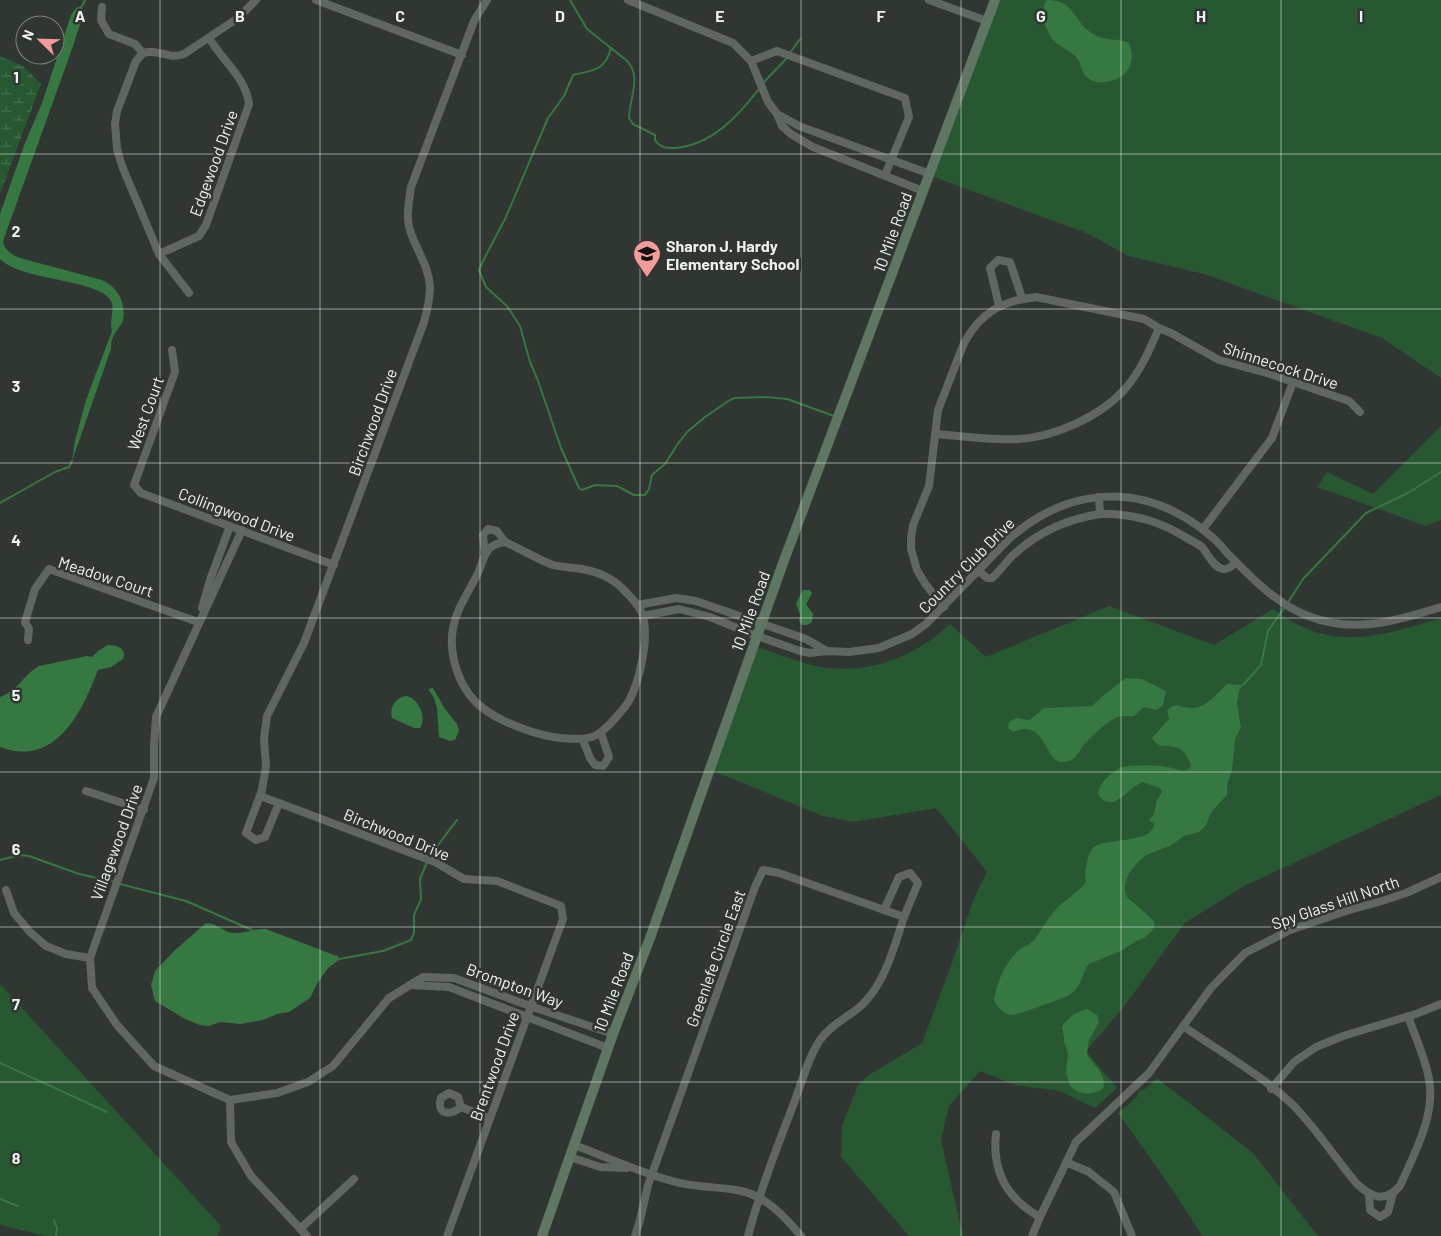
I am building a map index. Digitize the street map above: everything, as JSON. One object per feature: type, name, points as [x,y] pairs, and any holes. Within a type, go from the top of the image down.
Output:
[{"type":"main road","name":"10 Mile Road","points":[[542,1236],[613,1034],[650,938],[756,636],[995,0]]},
{"type":"street","points":[[188,292],[159,254],[122,166],[117,149],[115,124],[118,111],[136,61],[143,53],[153,50],[167,56],[184,54],[242,15],[256,0]]},
{"type":"street","points":[[316,0],[462,55]]},
{"type":"street","name":"Birchwood Drive","points":[[279,803],[265,837],[256,840],[246,832],[260,796],[266,766],[264,739],[267,716],[304,643],[424,322],[429,304],[430,287],[428,272],[410,232],[408,216],[411,187],[474,21],[488,0]]},
{"type":"street","points":[[628,0],[733,43],[751,61],[768,102],[777,114],[782,126],[791,134],[813,147],[923,190]]},
{"type":"street","points":[[929,0],[987,21]]},
{"type":"street","points":[[102,7],[101,20],[109,34],[135,44],[143,53]]},
{"type":"street","name":"Edgewood Drive","points":[[159,254],[199,236],[206,225],[250,104],[244,85],[217,52],[209,38]]},
{"type":"street","points":[[751,61],[777,51],[905,98],[909,116],[885,175]]},
{"type":"street","points":[[777,114],[799,126],[930,174]]},
{"type":"street","points":[[813,147],[820,133]]},
{"type":"street","points":[[999,305],[990,268],[998,260],[1010,262],[1022,298]]},
{"type":"street","name":"Shinnecock Drive","points":[[944,606],[926,585],[917,570],[911,549],[913,525],[929,486],[938,410],[964,343],[983,317],[999,305],[1022,298],[1036,297],[1144,319],[1219,360],[1270,374],[1349,402],[1360,412]]},
{"type":"street","points":[[935,434],[1020,439],[1048,434],[1075,424],[1100,410],[1125,388],[1148,353],[1158,328]]},
{"type":"street","name":"West Court","points":[[134,485],[175,372],[172,350]]},
{"type":"street","points":[[1203,529],[1272,438],[1293,382]]},
{"type":"street","name":"Collingwood Drive","points":[[134,485],[141,493],[334,564]]},
{"type":"street","points":[[1098,497],[1100,514]]},
{"type":"street","name":"Country Club Drive","points":[[643,616],[679,609],[710,617],[800,652],[837,652],[879,648],[912,634],[926,624],[1024,526],[1060,506],[1098,497],[1121,497],[1157,504],[1183,516],[1214,539],[1262,588],[1279,600],[1309,616],[1347,624],[1384,624],[1441,607]]},
{"type":"street","points":[[979,570],[987,578],[992,578],[1023,547],[1046,531],[1078,518],[1100,514],[1121,514],[1155,521],[1201,546],[1212,562],[1219,567],[1224,569],[1230,568],[1236,562]]},
{"type":"street","name":"Villagewood Drive","points":[[198,622],[210,580],[230,526]]},
{"type":"street","points":[[488,529],[497,531],[505,542],[554,565],[603,574],[621,587],[638,605],[643,616],[645,639],[638,677],[629,702],[601,733],[583,740],[548,737],[513,725],[484,709],[472,697],[462,682],[455,664],[451,645],[453,629],[457,612],[478,573],[485,553],[483,535],[488,529]]},
{"type":"street","name":"Villagewood Drive","points":[[230,1100],[154,1066],[117,1025],[92,988],[90,958],[154,778],[156,716],[242,530]]},
{"type":"street","points":[[485,553],[495,543],[505,542]]},
{"type":"street","name":"Meadow Court","points":[[28,640],[29,628],[26,622],[35,589],[49,570],[198,622]]},
{"type":"street","points":[[638,605],[676,598],[696,601],[806,639],[827,651]]},
{"type":"street","points":[[583,740],[595,765],[603,766],[609,757],[601,733]]},
{"type":"street","points":[[86,791],[144,810]]},
{"type":"street","name":"Birchwood Drive","points":[[260,796],[436,862],[464,879],[497,881],[561,906]]},
{"type":"street","name":"Greenlefe Circle East","points":[[652,1176],[762,870],[779,873],[904,917]]},
{"type":"street","points":[[748,1236],[758,1198],[810,1061],[821,1039],[836,1024],[863,1004],[877,987],[918,883],[910,873],[898,877],[884,910]]},
{"type":"street","name":"Spy Glass Hill North","points":[[1032,1236],[1076,1142],[1149,1073],[1211,988],[1245,953],[1290,930],[1406,893],[1441,877]]},
{"type":"street","points":[[6,890],[14,913],[30,932],[46,946],[66,954],[90,958]]},
{"type":"street","name":"Brentwood Drive","points":[[447,1236],[563,919],[561,906]]},
{"type":"street","name":"Brompton Way","points":[[230,1100],[276,1094],[308,1082],[333,1066],[389,998],[408,985],[423,978],[454,978],[613,1034]]},
{"type":"street","name":"Brompton Way","points":[[408,985],[449,987],[608,1048]]},
{"type":"street","points":[[1272,1088],[1294,1062],[1316,1047],[1343,1036],[1441,1004]]},
{"type":"street","points":[[1369,1193],[1370,1210],[1380,1217],[1388,1212],[1393,1194],[1400,1186],[1410,1163],[1429,1109],[1429,1079],[1408,1016]]},
{"type":"street","points":[[1183,1026],[1244,1067],[1291,1104],[1313,1128],[1349,1174],[1369,1193],[1375,1197],[1393,1194]]},
{"type":"street","points":[[230,1100],[231,1142],[251,1176],[307,1236]]},
{"type":"street","points":[[461,1107],[489,1118]]},
{"type":"street","points":[[996,1134],[994,1152],[999,1171],[1007,1187],[1020,1204],[1040,1217]]},
{"type":"street","points":[[574,1145],[652,1176],[676,1182],[742,1191],[758,1198],[780,1212],[801,1236]]},
{"type":"street","points":[[570,1157],[600,1167],[630,1168]]},
{"type":"street","points":[[1066,1162],[1089,1172],[1114,1192],[1132,1236]]},
{"type":"street","points":[[634,1236],[652,1176]]},
{"type":"street","points":[[300,1229],[354,1179]]},
{"type":"green space","points":[[1000,0],[1441,0],[1441,378],[1382,338],[1204,274],[1128,256],[1089,234],[934,177]]},
{"type":"green space","points":[[0,56],[15,63],[15,65],[23,66],[41,84],[0,194]]},
{"type":"green space","points":[[1441,426],[1441,520],[1426,526],[1317,487],[1327,472],[1373,494]]},
{"type":"green space","points":[[1109,606],[1214,645],[1273,609],[1294,623],[1315,632],[1335,636],[1375,635],[1441,618],[1441,795],[1244,886],[1185,923],[1122,1009],[1086,1051],[1117,1088],[1095,1108],[1060,1091],[1015,1085],[980,1071],[949,1106],[941,1140],[963,1236],[909,1236],[841,1157],[842,1126],[858,1085],[869,1075],[922,1043],[974,898],[987,872],[936,808],[854,822],[823,816],[713,771],[757,647],[816,666],[853,668],[871,666],[905,655],[936,636],[950,624],[986,657]]},
{"type":"green space","points":[[0,984],[221,1226],[218,1236],[45,1236],[0,1225]]},
{"type":"green space","points":[[1157,1078],[1253,1153],[1318,1236],[1202,1236],[1172,1189],[1118,1113],[1137,1097],[1139,1091],[1145,1089]]},
{"type":"shaded area","points":[[1047,0],[1057,1],[1070,8],[1082,25],[1095,35],[1129,43],[1132,59],[1125,73],[1121,77],[1109,82],[1097,82],[1087,78],[1077,58],[1055,42],[1049,33],[1043,16],[1044,5]]},
{"type":"shaded area","points":[[82,6],[83,15],[3,241],[9,252],[20,258],[108,283],[120,296],[122,302],[123,320],[112,339],[111,349],[72,461],[75,441],[86,400],[112,331],[111,301],[104,294],[92,288],[25,272],[10,266],[0,259],[0,214],[55,65],[65,65],[65,33],[71,15],[76,8]]},
{"type":"shaded area","points":[[803,590],[810,590],[812,593],[806,604],[813,614],[812,622],[807,625],[802,625],[799,621],[800,615],[796,603]]},
{"type":"shaded area","points":[[108,645],[121,648],[124,653],[123,659],[111,667],[98,670],[84,703],[64,732],[51,743],[37,750],[20,751],[0,747],[0,697],[12,690],[39,666],[87,656],[92,657]]},
{"type":"shaded area","points":[[1126,678],[1142,679],[1164,690],[1166,692],[1163,705],[1157,710],[1144,707],[1134,716],[1115,718],[1089,739],[1071,760],[1062,762],[1056,760],[1039,735],[1032,731],[1024,729],[1013,732],[1008,728],[1009,722],[1017,718],[1031,719],[1044,708],[1092,706]]},
{"type":"shaded area","points":[[1227,684],[1243,685],[1239,690],[1237,704],[1241,727],[1235,739],[1227,795],[1212,811],[1206,825],[1199,832],[1184,836],[1170,846],[1146,855],[1129,873],[1125,884],[1127,897],[1153,920],[1155,924],[1152,931],[1144,938],[1121,951],[1089,964],[1080,983],[1071,994],[1016,1014],[1009,1015],[1004,1012],[994,1001],[1004,969],[1018,951],[1034,940],[1059,906],[1085,883],[1086,865],[1092,849],[1100,844],[1138,837],[1152,830],[1154,824],[1149,820],[1154,814],[1157,800],[1162,792],[1160,788],[1143,782],[1118,800],[1108,802],[1103,800],[1098,794],[1102,784],[1111,774],[1124,767],[1150,766],[1181,770],[1189,769],[1191,765],[1188,758],[1180,749],[1157,744],[1152,738],[1169,719],[1167,711],[1170,708],[1176,705],[1194,708],[1204,705]]},
{"type":"shaded area","points":[[433,688],[445,709],[457,724],[459,731],[455,740],[450,741],[439,737],[437,708],[434,698],[428,689]]},
{"type":"shaded area","points":[[406,696],[414,700],[420,708],[422,724],[420,728],[414,728],[392,718],[392,707],[396,701]]},
{"type":"shaded area","points":[[206,923],[233,933],[266,929],[338,956],[339,960],[328,968],[310,998],[289,1012],[277,1014],[263,1020],[240,1024],[220,1022],[209,1026],[200,1025],[185,1019],[155,1001],[151,985],[155,971],[174,951]]},
{"type":"shaded area","points":[[1087,1009],[1097,1015],[1099,1022],[1089,1040],[1087,1054],[1102,1074],[1104,1083],[1103,1089],[1086,1094],[1078,1092],[1070,1086],[1066,1072],[1068,1053],[1064,1042],[1062,1026],[1074,1014]]},
{"type":"waterway","points":[[82,6],[85,0]]},
{"type":"waterway","points":[[570,0],[587,29],[631,66],[634,73],[634,88],[629,118],[633,124],[655,135],[655,140],[661,146],[666,148],[688,146],[712,135],[733,119],[759,89]]},
{"type":"waterway","points":[[790,53],[800,39]]},
{"type":"waterway","points":[[611,48],[602,65],[573,75],[564,96],[548,118],[506,217],[479,270],[486,287],[507,306],[520,326],[530,362],[561,448],[579,488],[582,490],[595,485],[617,486],[634,495],[645,495],[649,489],[652,475],[665,464],[687,432],[705,417],[735,398],[766,397],[787,399],[834,416]]},
{"type":"waterway","points":[[763,83],[788,57]]},
{"type":"waterway","points":[[0,503],[55,472],[69,467],[72,461]]},
{"type":"waterway","points":[[1287,604],[1303,579],[1366,513],[1408,493],[1441,472]]},
{"type":"waterway","points":[[1243,685],[1261,665],[1268,631],[1284,608]]},
{"type":"waterway","points":[[429,857],[457,820]]},
{"type":"waterway","points":[[0,860],[20,855],[29,856],[79,874],[116,882]]},
{"type":"waterway","points":[[339,959],[383,951],[411,940],[414,933],[414,915],[421,899],[420,879],[427,862]]},
{"type":"waterway","points":[[120,884],[186,901],[252,930]]},
{"type":"waterway","points":[[0,1063],[107,1112]]},
{"type":"waterway","points":[[0,1199],[18,1206]]},
{"type":"waterway","points":[[54,1220],[57,1228],[56,1236]]},
{"type":"place","name":"Sharon J. Hardy Elementary School","points":[[647,278]]}]
